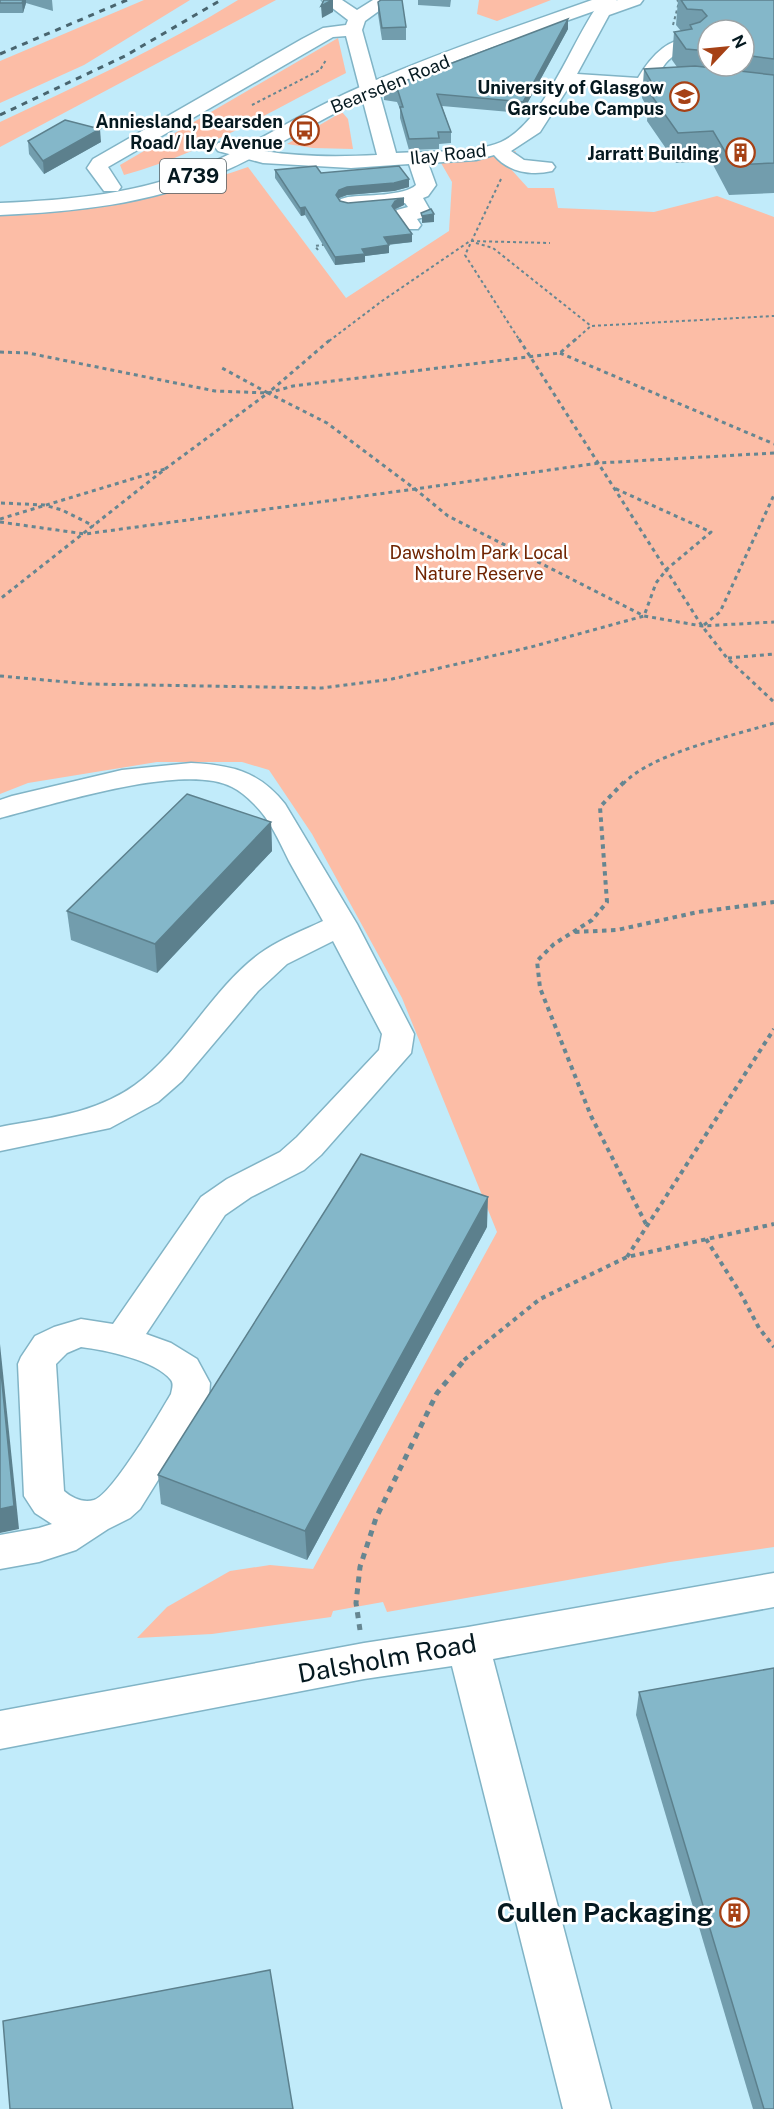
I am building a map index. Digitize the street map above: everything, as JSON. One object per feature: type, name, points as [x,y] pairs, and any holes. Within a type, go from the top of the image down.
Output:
[{"type":"street","points":[[331,0],[355,24],[367,84],[388,160]]},
{"type":"street","points":[[111,187],[97,168],[100,163],[308,43],[329,32],[355,24],[385,0]]},
{"type":"street","name":"Bearsden Road","points":[[0,209],[62,205],[153,188],[208,171],[320,112],[367,84],[573,0]]},
{"type":"street","name":"Bearsden Road","points":[[0,198],[53,195],[111,187],[170,171],[225,147],[303,105],[608,0]]},
{"type":"street","name":"Ilay Road","points":[[225,147],[263,157],[333,161],[476,154],[504,155],[533,128],[565,79],[602,12],[634,0]]},
{"type":"street","points":[[644,84],[662,53],[676,47],[693,44]]},
{"type":"street","points":[[565,79],[718,88],[774,98]]},
{"type":"street","points":[[504,155],[524,166],[545,167]]},
{"type":"street","points":[[348,203],[421,192],[426,185],[416,158]]},
{"type":"street","points":[[406,196],[414,201],[421,212],[404,214],[411,225]]},
{"type":"street","points":[[0,809],[49,795],[181,770],[213,772],[239,779],[258,791],[275,810],[341,924],[398,1034],[395,1053],[309,1146],[292,1161],[239,1188],[213,1206],[121,1341]]},
{"type":"street","points":[[0,1139],[98,1120],[146,1094],[170,1073],[247,984],[276,957],[341,924]]},
{"type":"street","points":[[81,1334],[93,1334],[121,1341],[175,1361],[190,1378],[190,1397],[126,1497],[112,1510],[77,1513],[49,1504],[44,1496],[37,1365],[40,1354],[58,1341],[81,1334]]},
{"type":"street","points":[[0,1552],[58,1541],[76,1532],[77,1513]]},
{"type":"street","name":"Dalsholm Road","points":[[0,1730],[364,1660],[468,1645],[774,1590]]},
{"type":"street","points":[[468,1645],[587,2109]]},
{"type":"path","points":[[504,155],[465,255],[702,626],[727,658],[774,702]]},
{"type":"path","points":[[470,241],[493,248],[591,326]]},
{"type":"path","points":[[0,599],[165,469],[267,393],[312,354],[470,241],[550,243]]},
{"type":"path","points":[[318,250],[315,246],[335,243]]},
{"type":"path","points":[[0,352],[28,353],[215,391],[267,393],[293,386],[560,353],[591,326],[774,315]]},
{"type":"path","points":[[560,353],[774,444]]},
{"type":"path","points":[[222,368],[327,423],[448,516],[644,616],[702,626],[774,622]]},
{"type":"path","points":[[0,520],[85,534],[599,463],[774,453]]},
{"type":"path","points":[[0,520],[165,469]]},
{"type":"path","points":[[614,488],[711,532],[667,569],[656,583],[644,616]]},
{"type":"path","points":[[702,626],[720,612],[774,495]]},
{"type":"path","points":[[1,502],[44,505],[62,510],[94,526]]},
{"type":"path","points":[[0,676],[89,684],[322,688],[392,680],[644,616]]},
{"type":"path","points":[[727,658],[774,654]]},
{"type":"path","points":[[767,695],[774,694]]},
{"type":"path","points":[[647,1226],[591,1116],[540,988],[537,961],[554,944],[592,920],[607,902],[600,807],[629,777],[657,760],[774,723]]},
{"type":"path","points":[[574,932],[617,930],[698,912],[774,902]]},
{"type":"path","points":[[627,1257],[774,1029]]},
{"type":"path","points":[[364,1660],[356,1603],[360,1567],[376,1518],[437,1393],[464,1360],[540,1299],[627,1257],[774,1224]]},
{"type":"path","points":[[706,1239],[741,1294],[759,1328],[774,1347]]},
{"type":"green space","points":[[144,0],[190,0],[84,65],[0,103],[0,61]]},
{"type":"green space","points":[[238,0],[276,0],[0,147],[0,122],[151,49]]},
{"type":"green space","points":[[479,0],[551,0],[497,21],[477,14]]},
{"type":"green space","points":[[338,38],[346,73],[210,143],[124,175],[120,165]]},
{"type":"green space","points":[[342,112],[348,119],[353,149],[313,148],[287,144]]},
{"type":"green space","name":"Dawsholm Park Local Nature Reserve","points":[[516,151],[509,167],[528,188],[554,188],[558,208],[654,212],[717,196],[774,217],[774,1547],[670,1562],[387,1612],[383,1602],[333,1611],[331,1617],[212,1634],[137,1638],[167,1607],[230,1571],[270,1565],[313,1569],[497,1232],[402,998],[312,834],[269,770],[242,762],[157,762],[28,783],[0,794],[0,216],[96,207],[157,194],[248,167],[346,298],[449,231],[452,182],[441,163]]},
{"type":"building","points":[[0,0],[23,0],[22,3],[0,3]]},
{"type":"building","points":[[324,0],[332,0],[321,6]]},
{"type":"building","points":[[402,0],[406,27],[382,28],[378,2]]},
{"type":"building","points":[[681,0],[774,0],[774,59],[756,57],[756,18],[705,18],[707,16],[702,10],[687,9]]},
{"type":"building","points":[[568,19],[523,102],[437,94],[451,132],[438,132],[439,138],[409,139],[398,91],[384,89]]},
{"type":"building","points":[[696,23],[696,50],[686,49],[674,32],[692,29],[690,25]]},
{"type":"building","points":[[696,66],[696,78],[756,78],[756,73],[774,75],[774,163],[733,165],[713,131],[678,133],[649,92],[657,92],[644,69]]},
{"type":"building","points":[[65,120],[100,129],[43,161],[28,141]]},
{"type":"building","points":[[316,166],[321,173],[399,166],[409,179],[394,183],[347,187],[339,190],[336,195],[340,201],[348,203],[404,198],[395,201],[392,206],[412,234],[384,237],[389,245],[362,249],[365,254],[335,257],[305,207],[300,208],[275,170]]},
{"type":"building","points":[[431,209],[434,214],[422,216],[421,213]]},
{"type":"building","points":[[187,794],[271,822],[155,944],[67,911]]},
{"type":"building","points":[[361,1154],[488,1197],[305,1531],[158,1475]]},
{"type":"building","points":[[0,1362],[14,1506],[0,1509]]},
{"type":"building","name":"Cullen Packaging","points":[[774,1668],[774,2109],[764,2109],[639,1692]]},
{"type":"building","points":[[270,1970],[293,2109],[10,2109],[3,2021]]},
{"type":"railway","points":[[0,54],[127,0]]},
{"type":"railway","points":[[0,115],[125,56],[221,0]]},
{"type":"place","name":"University of Glasgow Garscube Campus","points":[[685,97]]},
{"type":"place","name":"Anniesland, Bearsden Road/ Ilay Avenue","points":[[304,131]]},
{"type":"place","name":"Jarratt Building","points":[[740,153]]},
{"type":"place","name":"Cullen Packaging","points":[[734,1912]]}]
